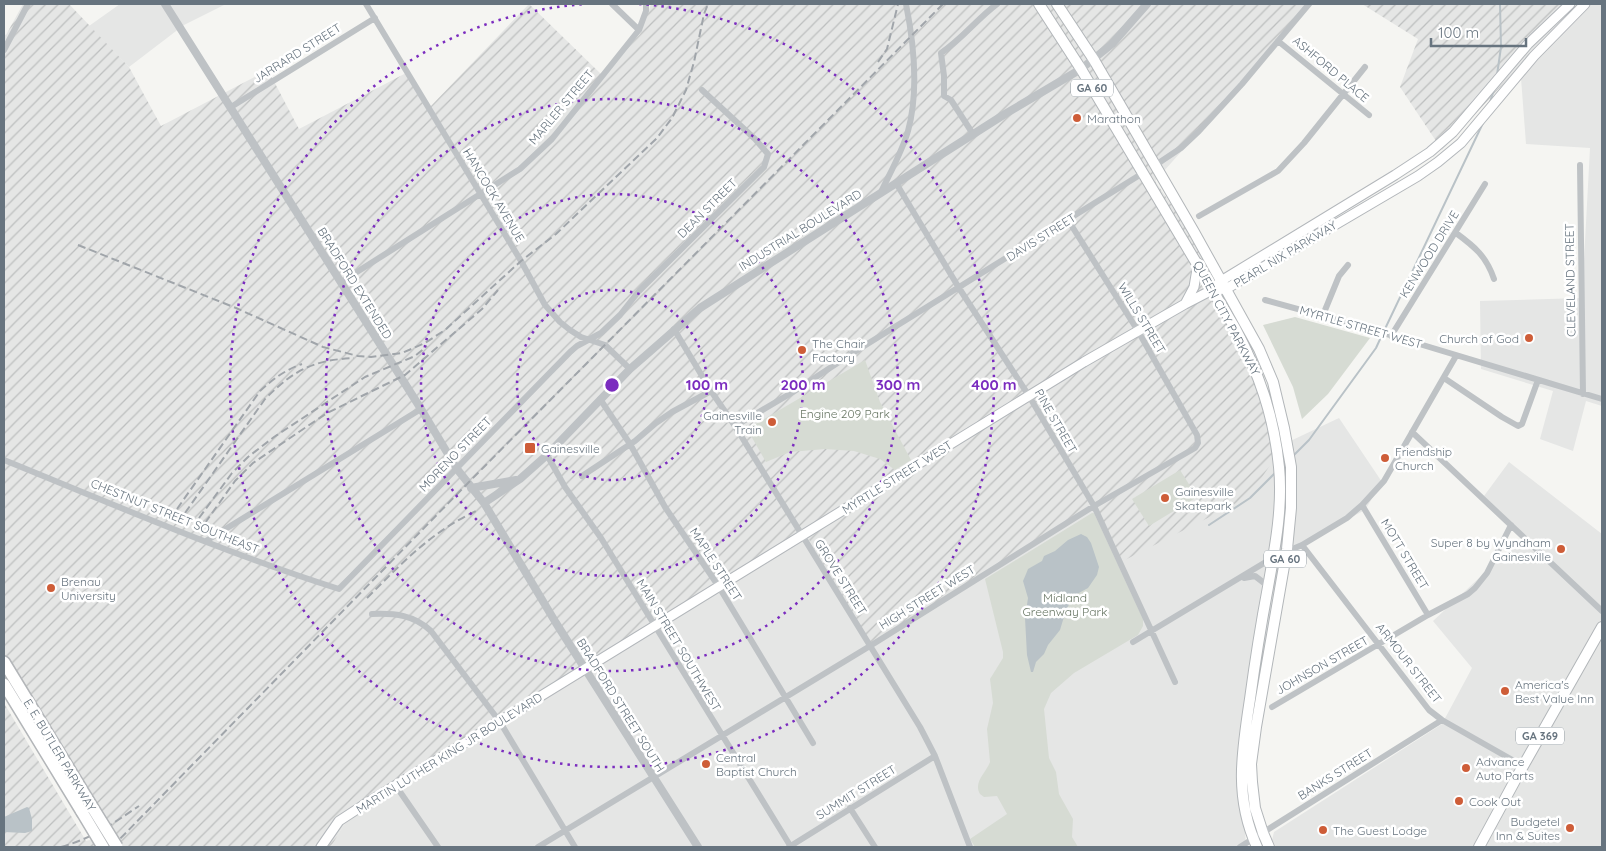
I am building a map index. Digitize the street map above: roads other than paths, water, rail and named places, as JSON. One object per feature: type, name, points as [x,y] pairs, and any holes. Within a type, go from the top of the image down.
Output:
[{"type":"highway","name":"E. E. BUTLER PARKWAY","points":[[4,662],[86,809],[103,847]]},
{"type":"highway","name":"E. E. BUTLER PARKWAY","points":[[4,684],[86,809],[117,847]]},
{"type":"main road","name":"QUEEN CITY PARKWAY","points":[[1039,4],[1081,69],[1198,263],[1250,355],[1261,382],[1274,432],[1280,474],[1274,558],[1245,730],[1241,773],[1246,817],[1255,843]]},
{"type":"main road","name":"QUEEN CITY PARKWAY","points":[[1057,4],[1094,60],[1224,285],[1259,348],[1273,382],[1284,428],[1291,477],[1291,508],[1287,551],[1252,755],[1254,800],[1269,847]]},
{"type":"main road","name":"PEARL NIX PARKWAY","points":[[1224,285],[1430,152],[1453,132],[1528,44],[1570,4]]},
{"type":"main road","name":"PEARL NIX PARKWAY","points":[[1212,290],[1418,176],[1438,162],[1461,143],[1534,56],[1585,4]]},
{"type":"main road","name":"DAVIS STREET","points":[[1143,173],[1154,166]]},
{"type":"main road","points":[[1185,304],[1194,287],[1198,263]]},
{"type":"main road","name":"MYRTLE STREET WEST","points":[[586,669],[1029,396],[1138,331],[1212,290]]},
{"type":"main road","name":"GA 369","points":[[1479,847],[1602,627]]},
{"type":"main road","name":"MARTIN LUTHER KING JR BOULEVARD","points":[[321,847],[339,821],[586,669]]},
{"type":"street","points":[[4,50],[28,4]]},
{"type":"street","name":"BRADFORD EXTENDED","points":[[165,4],[457,469],[484,503],[527,574]]},
{"type":"street","name":"HANCOCK AVENUE","points":[[366,4],[521,261],[545,305],[570,330],[581,337],[605,345],[630,369]]},
{"type":"street","points":[[612,4],[639,30]]},
{"type":"street","name":"MARLER STREET","points":[[341,282],[520,169],[552,139],[639,30],[646,11],[646,4]]},
{"type":"street","points":[[881,192],[908,133],[912,111],[913,39],[906,4]]},
{"type":"street","points":[[973,134],[951,100],[944,96],[941,53],[954,45],[974,23],[997,4]]},
{"type":"street","name":"INDUSTRIAL BOULEVARD","points":[[484,503],[520,479],[547,455],[630,369],[674,328],[700,308],[973,134],[1081,69],[1112,44],[1147,4]]},
{"type":"street","name":"DAVIS STREET","points":[[1154,166],[1181,148],[1199,131],[1242,84],[1309,4]]},
{"type":"street","name":"JARRARD STREET","points":[[231,107],[375,18]]},
{"type":"street","name":"ASHFORD PLACE","points":[[1278,41],[1369,115]]},
{"type":"street","points":[[1199,216],[1278,171],[1304,143],[1365,67]]},
{"type":"street","name":"DEAN STREET","points":[[590,339],[601,333],[620,315],[639,291],[764,167],[768,154],[755,139],[702,90]]},
{"type":"street","name":"CLEVELAND STREET","points":[[1580,165],[1583,394]]},
{"type":"street","name":"DAVIS STREET","points":[[735,426],[793,392],[1143,173]]},
{"type":"street","name":"PINE STREET","points":[[896,183],[959,288],[1029,396],[1094,506],[1175,682]]},
{"type":"street","name":"KENWOOD DRIVE","points":[[1391,336],[1485,184]]},
{"type":"street","name":"WILLS STREET","points":[[1068,220],[1138,331],[1193,428]]},
{"type":"street","points":[[1456,233],[1475,246],[1489,265],[1494,279]]},
{"type":"street","points":[[1323,315],[1339,276],[1348,265]]},
{"type":"street","name":"MYRTLE STREET WEST","points":[[1265,300],[1323,315],[1602,400]]},
{"type":"street","name":"GROVE STREET","points":[[674,328],[711,391],[735,426],[920,727],[935,756],[970,847]]},
{"type":"street","name":"MORENO STREET","points":[[339,589],[570,352],[590,339]]},
{"type":"street","points":[[1133,642],[1274,558],[1302,545],[1347,518],[1362,505],[1384,481],[1456,356]]},
{"type":"street","points":[[1444,378],[1502,418],[1518,426],[1522,424],[1538,380]]},
{"type":"street","points":[[582,476],[630,444],[672,412],[711,391]]},
{"type":"street","name":"MAPLE STREET","points":[[600,399],[630,444],[665,507],[719,587],[813,743]]},
{"type":"street","points":[[206,541],[421,409]]},
{"type":"street","name":"HIGH STREET WEST","points":[[538,847],[870,646],[1094,506],[1195,448],[1198,444],[1197,435],[1193,428]]},
{"type":"street","points":[[1412,432],[1602,611]]},
{"type":"street","name":"MAIN STREET SOUTHWEST","points":[[547,455],[565,487],[601,538],[790,847]]},
{"type":"street","name":"CHESTNUT STREET SOUTHEAST","points":[[4,460],[91,494],[124,510],[306,579],[339,589]]},
{"type":"street","points":[[471,488],[520,479]]},
{"type":"street","name":"MOTT STREET","points":[[1362,505],[1428,615]]},
{"type":"street","name":"JOHNSON STREET","points":[[1272,707],[1428,615],[1444,608],[1475,588],[1492,565],[1511,526]]},
{"type":"street","name":"ARMOUR STREET","points":[[1302,545],[1429,710],[1442,720],[1523,766]]},
{"type":"street","name":"BRADFORD STREET SOUTH","points":[[527,574],[653,778],[698,847]]},
{"type":"street","points":[[1241,579],[1255,576],[1268,586]]},
{"type":"street","points":[[372,614],[393,613],[408,616],[431,630],[500,722],[575,847]]},
{"type":"street","name":"BANKS STREET","points":[[1240,847],[1255,843],[1263,833],[1442,720]]},
{"type":"street","name":"SUMMIT STREET","points":[[790,847],[935,756]]},
{"type":"street","points":[[396,786],[438,847]]},
{"type":"street","points":[[850,808],[875,847]]},
{"type":"waterway","points":[[1497,75],[1501,47],[1500,4]]},
{"type":"waterway","points":[[1490,102],[1494,90]]},
{"type":"waterway","points":[[1384,331],[1483,123]]},
{"type":"waterway","points":[[1293,456],[1309,440],[1376,348],[1382,335]]},
{"type":"waterway","points":[[1209,525],[1250,498],[1275,473]]},
{"type":"railway","points":[[78,245],[236,308],[323,347],[358,356],[371,357],[402,353],[425,343],[445,330],[521,261],[556,234],[657,138],[672,118],[686,90],[708,4]]},
{"type":"railway","points":[[878,62],[887,49],[898,4]]},
{"type":"railway","points":[[112,847],[468,483],[943,4]]},
{"type":"railway","points":[[205,523],[235,481],[253,463],[327,413],[405,375],[482,309],[498,290]]},
{"type":"railway","points":[[199,518],[232,473],[248,457],[274,437],[365,377],[415,356],[427,346]]},
{"type":"railway","points":[[185,513],[265,399],[275,389],[295,374],[315,364],[354,358]]},
{"type":"railway","points":[[177,509],[260,391],[280,375],[302,364]]},
{"type":"railway","points":[[367,598],[417,550],[460,519],[476,511]]},
{"type":"railway","points":[[61,847],[93,835],[139,806]]},
{"type":"place","name":"Marathon","points":[[1077,118]]},
{"type":"place","name":"Church of God","points":[[1529,338]]},
{"type":"place","name":"The Chair Factory","points":[[802,350]]},
{"type":"place","name":"Gainesville Train","points":[[772,422]]},
{"type":"place","name":"Gainesville","points":[[530,448]]},
{"type":"place","name":"Friendship Church","points":[[1385,458]]},
{"type":"place","name":"Gainesville Skatepark","points":[[1165,498]]},
{"type":"place","name":"Super 8 by Wyndham Gainesville","points":[[1561,549]]},
{"type":"place","name":"Brenau University","points":[[51,588]]},
{"type":"place","name":"America's Best Value Inn","points":[[1505,691]]},
{"type":"place","name":"Central Baptist Church","points":[[706,764]]},
{"type":"place","name":"Advance Auto Parts","points":[[1466,768]]},
{"type":"place","name":"Cook Out","points":[[1459,801]]},
{"type":"place","name":"Budgetel Inn & Suites","points":[[1570,828]]},
{"type":"place","name":"The Guest Lodge","points":[[1323,830]]},
{"type":"park label","name":"Engine 209 Park","points":[[845,413]]},
{"type":"park label","name":"Midland Greenway Park","points":[[1065,604]]}]
